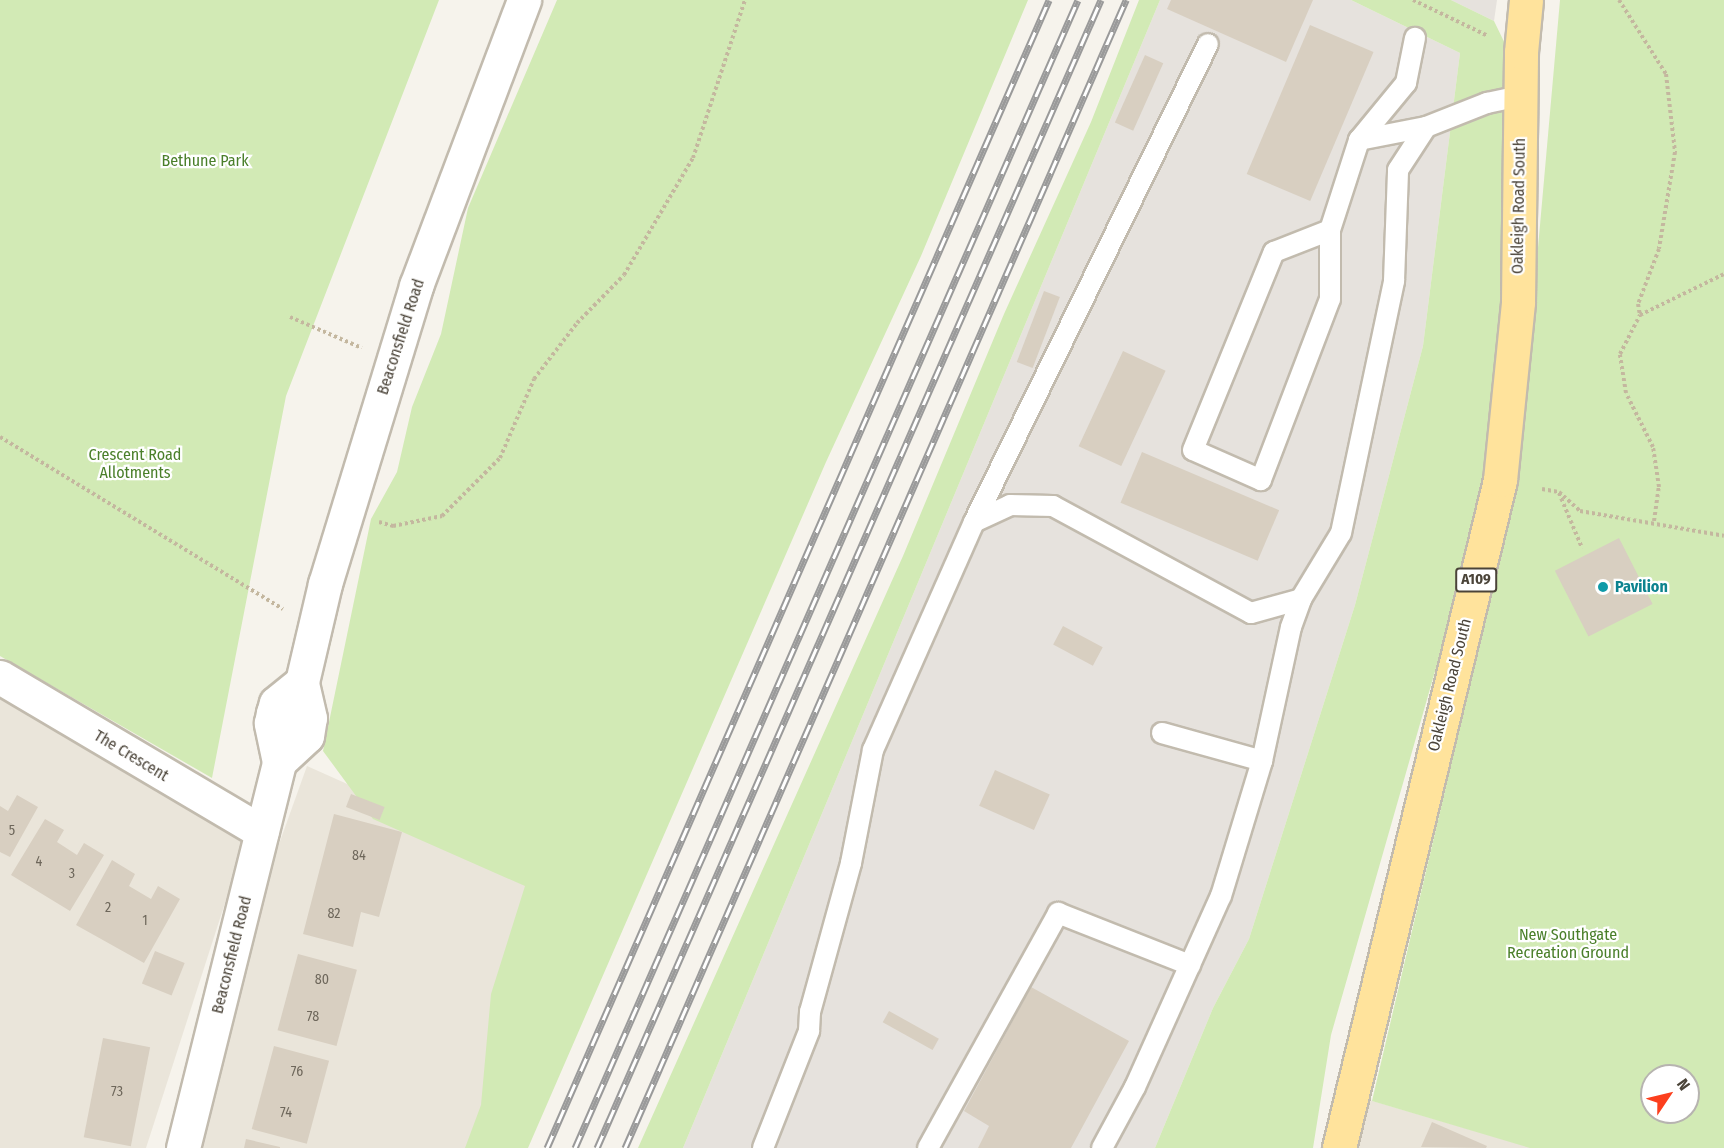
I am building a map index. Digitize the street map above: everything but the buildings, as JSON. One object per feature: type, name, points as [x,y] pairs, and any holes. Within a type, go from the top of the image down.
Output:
[{"type":"main road","name":"Oakleigh Road South","points":[[1339,1148],[1500,480],[1518,302],[1521,52],[1526,0]]},
{"type":"street","name":"Beaconsfield Road","points":[[183,1148],[279,762],[271,723],[273,713],[276,703],[302,682],[347,512],[416,286],[524,0]]},
{"type":"street","name":"The Crescent","points":[[0,677],[262,832]]},
{"type":"lane","points":[[1329,230],[1274,252],[1193,450],[1261,480],[1329,299],[1329,230],[1359,140],[1406,83],[1415,38]]},
{"type":"lane","points":[[763,1148],[809,1031],[810,1012],[851,862],[873,750],[974,522],[1208,44]]},
{"type":"lane","points":[[1359,140],[1426,127],[1487,103],[1521,96]]},
{"type":"lane","points":[[1102,1148],[1135,1087],[1221,896],[1262,761],[1291,627],[1301,599],[1341,533],[1394,281],[1398,170],[1426,127]]},
{"type":"lane","points":[[974,522],[1010,506],[1053,506],[1251,613],[1301,599]]},
{"type":"lane","points":[[1162,733],[1262,761]]},
{"type":"lane","points":[[928,1148],[1058,913],[1190,965]]},
{"type":"path","points":[[347,512],[393,526],[442,516],[500,458],[534,379],[577,322],[624,274],[693,158],[746,0]]},
{"type":"path","points":[[1413,0],[1521,52]]},
{"type":"path","points":[[1619,0],[1666,74],[1675,152],[1659,249],[1638,304],[1640,315]]},
{"type":"path","points":[[1654,521],[1659,487],[1653,447],[1626,393],[1620,354],[1640,315],[1724,274]]},
{"type":"path","points":[[290,317],[393,361]]},
{"type":"path","points":[[0,437],[249,588]]},
{"type":"path","points":[[1542,489],[1559,492],[1580,511],[1654,521],[1724,536]]},
{"type":"path","points":[[1559,492],[1582,548]]},
{"type":"shaded area","points":[[1160,0],[1351,0],[1460,53],[1423,346],[1355,605],[1249,939],[1213,1008],[1155,1148],[683,1148]]},
{"type":"shaded area","points":[[1451,0],[1497,0],[1494,21]]},
{"type":"shaded area","points":[[0,696],[245,841],[146,1148],[0,1148]]},
{"type":"shaded area","points":[[307,766],[627,909],[516,1148],[170,1148]]},
{"type":"shaded area","points":[[1352,1095],[1533,1148],[1340,1148]]},
{"type":"green space","points":[[0,0],[439,0],[286,396],[212,778],[0,656]]},
{"type":"green space","points":[[557,0],[1028,0],[921,256],[826,462],[528,1148],[465,1148],[481,1105],[491,994],[525,886],[373,819],[323,751],[371,519],[397,472],[412,407],[441,334],[468,208]]},
{"type":"green space","points":[[1139,0],[1160,0],[683,1148],[638,1148],[903,556],[1004,314],[1091,122]]},
{"type":"green space","points":[[1351,0],[1451,0],[1494,21],[1511,56],[1506,285],[1480,514],[1331,1035],[1313,1148],[1155,1148],[1213,1008],[1249,939],[1355,605],[1423,346],[1460,53]]},
{"type":"green space","name":"New Southgate Recreation Ground","points":[[1560,0],[1724,0],[1724,1148],[1530,1148],[1372,1101],[1517,484]]},
{"type":"railway","points":[[547,1148],[1049,0]]},
{"type":"railway","points":[[575,1148],[1078,0]]},
{"type":"railway","points":[[597,1148],[1101,0]]},
{"type":"railway","points":[[625,1148],[1126,0]]},
{"type":"place","name":"Pavilion","points":[[1603,587]]},
{"type":"park label","name":"Bethune Park","points":[[205,161]]},
{"type":"park label","name":"Crescent Road Allotments","points":[[135,464]]}]
